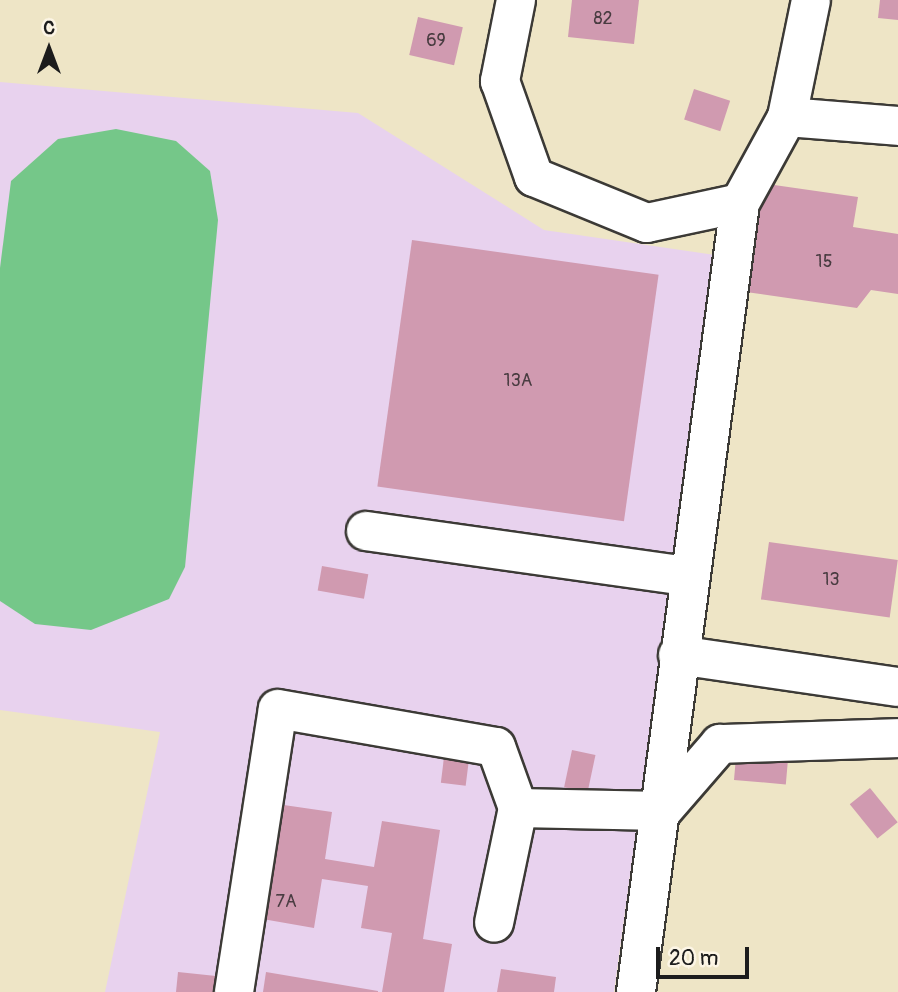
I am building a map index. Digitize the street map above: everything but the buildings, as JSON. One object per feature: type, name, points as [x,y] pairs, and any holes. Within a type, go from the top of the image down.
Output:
[{"type":"street","points":[[516,0],[500,81],[534,177],[647,223],[740,203]]},
{"type":"street","points":[[636,992],[662,811],[688,576],[740,203],[788,117],[811,0]]},
{"type":"street","points":[[788,117],[898,126]]},
{"type":"street","points":[[366,531],[688,576]]},
{"type":"street","points":[[678,654],[898,687]]},
{"type":"street","points":[[234,992],[278,709],[496,747],[518,808],[494,923]]},
{"type":"street","points":[[662,811],[720,744],[898,738]]},
{"type":"street","points":[[518,808],[662,811]]},
{"type":"shaded area","points":[[0,82],[358,113],[544,230],[715,255],[614,992],[105,992],[160,732],[0,710]]},
{"type":"green space","points":[[116,129],[176,141],[210,171],[218,220],[185,567],[169,599],[91,630],[35,624],[0,601],[0,268],[11,181],[58,139]]}]
